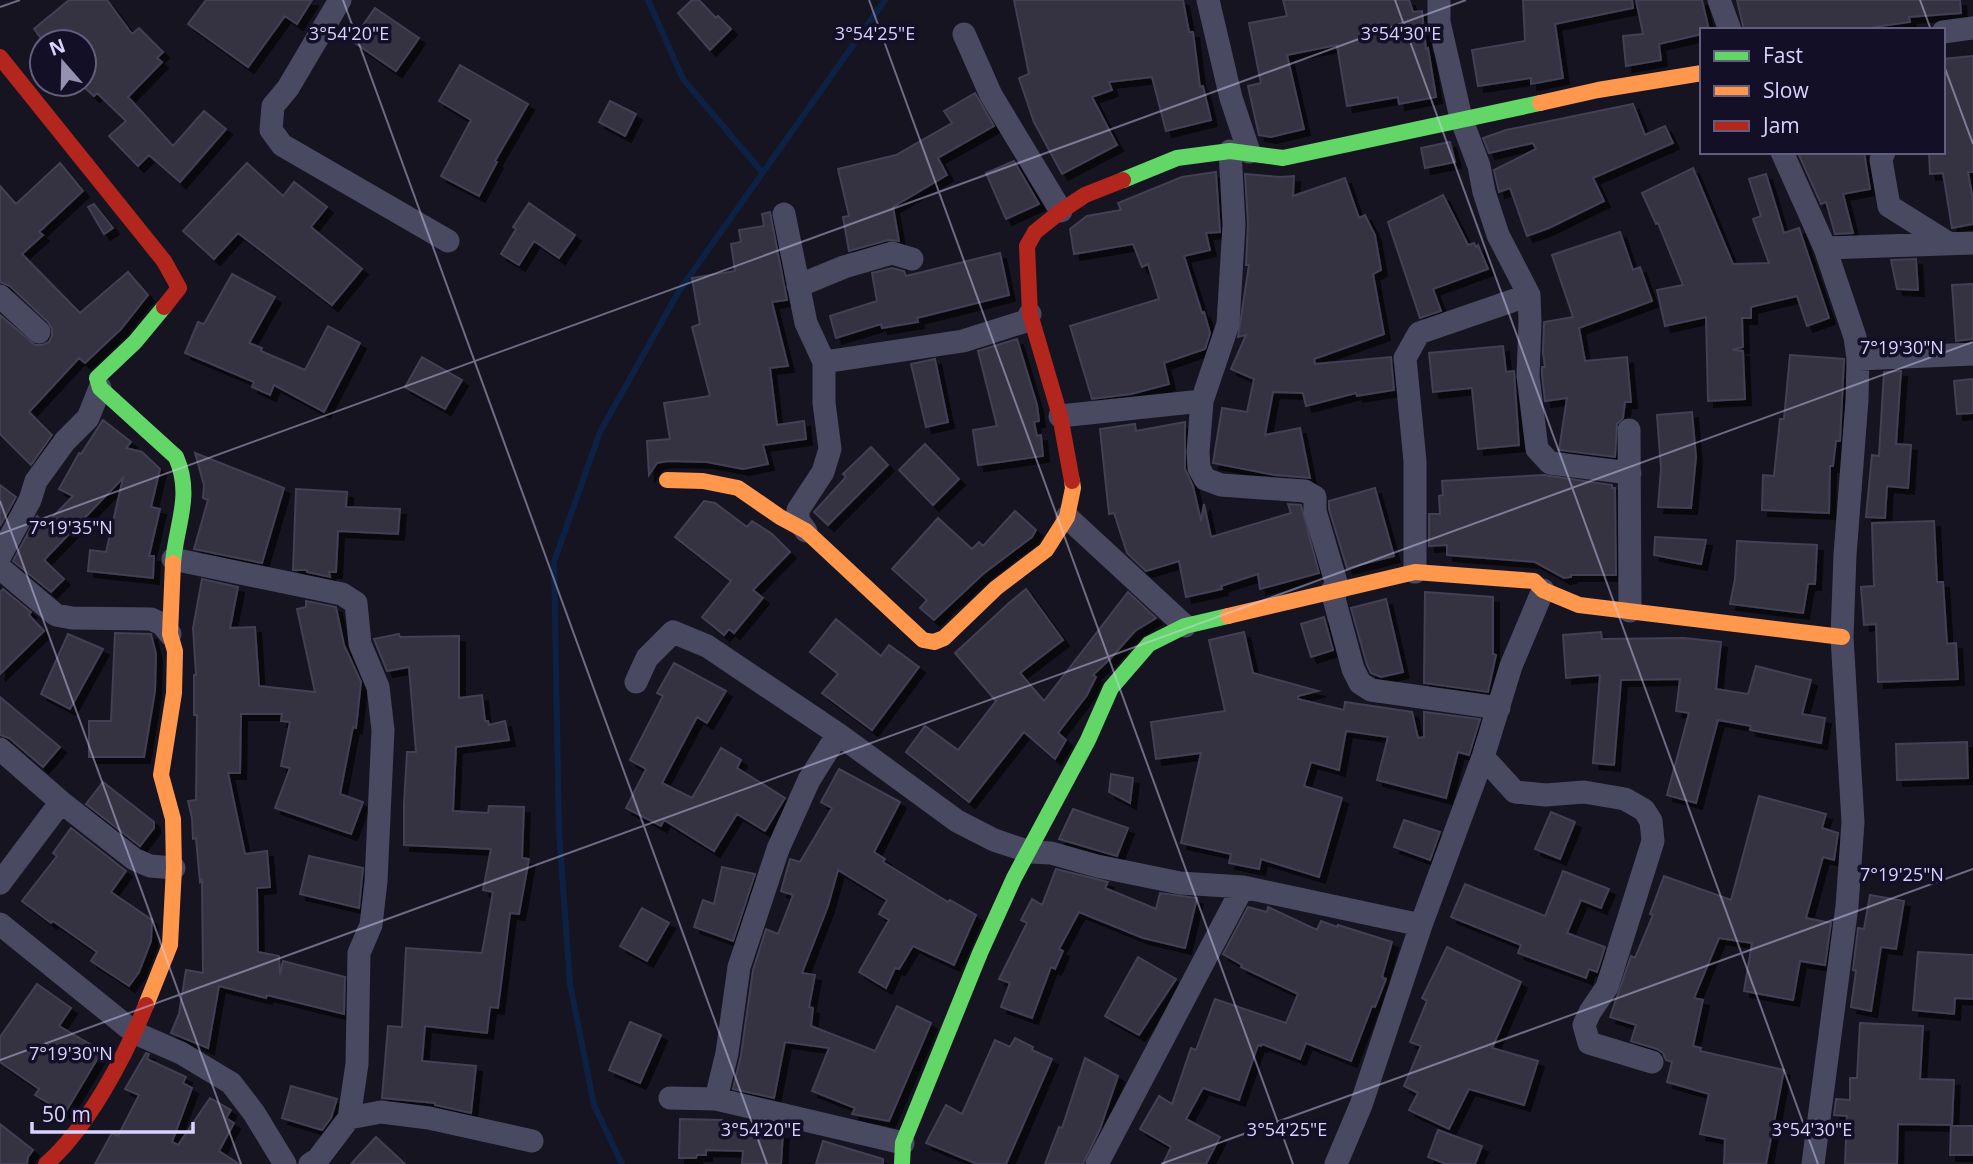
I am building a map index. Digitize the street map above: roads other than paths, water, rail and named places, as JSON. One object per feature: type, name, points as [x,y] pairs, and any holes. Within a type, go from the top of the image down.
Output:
[{"type":"street","points":[[1208,0],[1231,98],[1240,151],[1228,324],[1202,401],[1199,468],[1205,479],[1222,485],[1305,491],[1315,497],[1315,511],[1353,669],[1360,683],[1371,690],[1499,708]]},
{"type":"street","points":[[1439,0],[1439,22],[1461,118],[1479,166],[1498,235],[1529,295],[1528,376],[1537,449],[1550,463],[1630,473]]},
{"type":"street","points":[[1719,0],[1729,28]]},
{"type":"street","points":[[339,1],[288,88],[272,106],[271,130],[282,145],[447,241]]},
{"type":"street","points":[[1945,32],[1973,28]]},
{"type":"street","points":[[964,34],[991,95],[1061,211]]},
{"type":"street","points":[[0,57],[164,261],[179,288],[135,342],[97,378],[100,388],[176,457],[185,488],[173,559],[170,634],[175,651],[174,693],[161,775],[173,819],[174,868],[170,946],[135,1033],[89,1113],[60,1152],[46,1164]]},
{"type":"street","points":[[784,214],[806,323],[824,362],[824,403],[830,449],[823,472],[798,510],[798,520],[806,531],[923,640],[934,642],[944,638],[996,588],[1046,551],[1067,517],[1073,488],[1060,416],[1030,314],[1027,246],[1035,232],[1061,211],[1085,195],[1177,158],[1240,151],[1283,158],[1598,90],[1700,73]]},
{"type":"street","points":[[1783,154],[1825,248],[1854,337],[1857,359],[1857,400],[1845,555],[1842,638],[1853,822],[1847,906],[1813,1164]]},
{"type":"street","points":[[1883,154],[1881,160],[1889,206],[1948,243]]},
{"type":"street","points":[[1825,248],[1973,243]]},
{"type":"street","points":[[798,286],[844,267],[892,253],[912,259]]},
{"type":"street","points":[[1415,572],[1415,461],[1405,358],[1419,333],[1529,295]]},
{"type":"street","points":[[0,296],[39,332]]},
{"type":"street","points":[[824,362],[962,341],[1026,321],[1030,314]]},
{"type":"street","points":[[1857,359],[1973,354]]},
{"type":"street","points":[[0,556],[30,500],[36,481],[65,441],[88,418],[100,388]]},
{"type":"street","points":[[1060,416],[1202,401]]},
{"type":"street","points":[[1629,430],[1630,611]]},
{"type":"street","points":[[667,480],[703,481],[738,488],[806,531]]},
{"type":"street","points":[[1067,517],[1185,626]]},
{"type":"street","points":[[173,559],[342,594],[356,603],[360,644],[378,687],[383,730],[376,881],[370,925],[359,953],[357,1064],[349,1118],[318,1159],[310,1164]]},
{"type":"street","points":[[0,568],[55,615],[72,618],[151,619],[162,624],[170,634]]},
{"type":"street","points":[[670,1098],[716,1099],[902,1153],[980,953],[1014,878],[1088,740],[1111,688],[1149,644],[1185,626],[1415,572],[1534,581],[1543,590],[1578,605],[1842,638]]},
{"type":"street","points":[[1336,1164],[1361,1105],[1421,925],[1483,757],[1511,666],[1543,590]]},
{"type":"street","points":[[636,682],[647,658],[673,632],[707,646],[838,734],[957,821],[994,840],[1030,852],[1051,853],[1097,866],[1180,883],[1243,887],[1421,925]]},
{"type":"street","points":[[716,1099],[727,1053],[739,967],[778,849],[809,780],[838,734]]},
{"type":"street","points":[[0,749],[61,802],[134,859],[150,866],[174,868]]},
{"type":"street","points":[[1483,757],[1515,792],[1546,795],[1584,792],[1625,799],[1644,810],[1651,821],[1653,841],[1607,987],[1584,1025],[1589,1043],[1652,1062]]},
{"type":"street","points":[[0,883],[61,802]]},
{"type":"street","points":[[1097,1164],[1243,887]]},
{"type":"street","points":[[0,924],[135,1033],[181,1053],[231,1083],[254,1113],[285,1164]]},
{"type":"street","points":[[349,1118],[381,1112],[473,1127],[532,1141]]},
{"type":"waterway","points":[[648,0],[683,79],[762,172]]},
{"type":"waterway","points":[[622,1164],[594,1105],[570,984],[559,831],[554,562],[600,432],[679,291],[885,0]]}]
